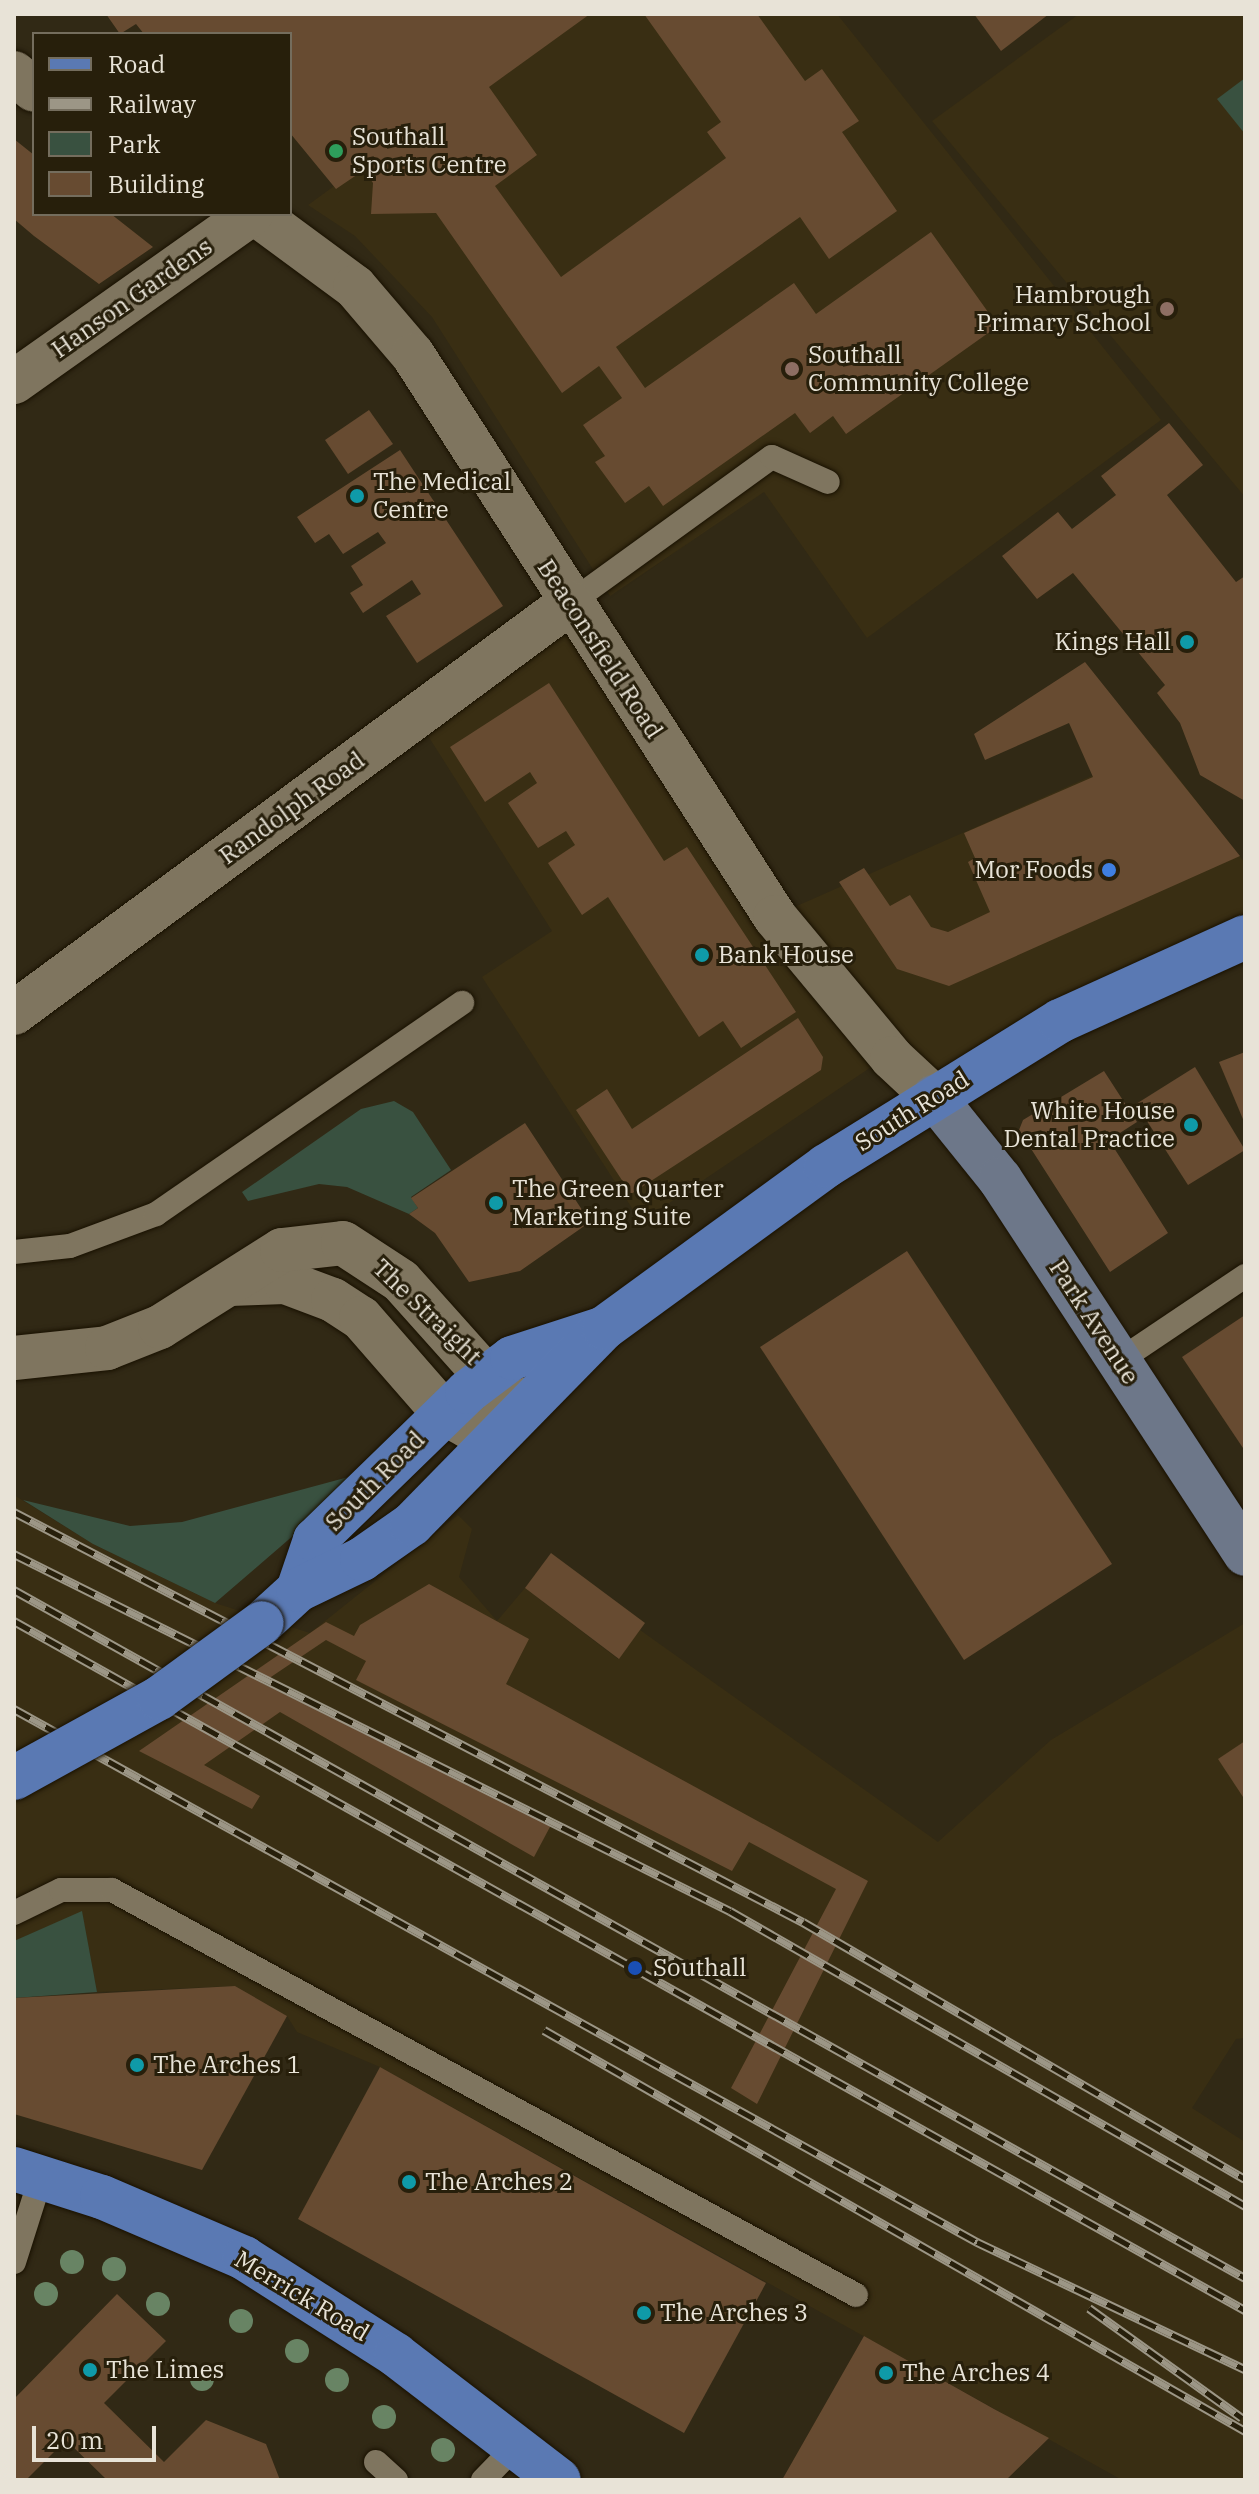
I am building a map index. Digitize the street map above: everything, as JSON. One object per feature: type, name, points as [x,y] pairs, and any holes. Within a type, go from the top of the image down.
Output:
[{"type":"main road","name":"South Road","points":[[14,1778],[159,1698],[262,1623],[298,1590],[412,1524],[604,1328],[826,1166],[1060,1021],[1245,937]]},
{"type":"main road","name":"South Road","points":[[298,1590],[315,1540],[444,1413],[512,1358],[604,1328]]},
{"type":"main road","name":"Merrick Road","points":[[28,2173],[244,2258],[350,2323],[559,2480]]},
{"type":"street","points":[[14,73],[32,88]]},
{"type":"street","name":"Hanson Gardens","points":[[14,382],[251,216]]},
{"type":"street","name":"Beaconsfield Road","points":[[257,216],[355,287],[413,355],[775,917],[892,1058],[934,1097]]},
{"type":"street","name":"Randolph Road","points":[[14,1013],[570,603]]},
{"type":"street","name":"Park Avenue","points":[[934,1097],[1000,1179],[1245,1554]]},
{"type":"street","name":"The Straight","points":[[14,1358],[107,1348],[160,1327],[282,1250],[343,1243],[401,1281],[477,1366],[493,1372]]},
{"type":"street","name":"The Straight","points":[[230,1284],[285,1282],[333,1300],[361,1318],[444,1413]]},
{"type":"street","points":[[444,1413],[469,1427],[488,1425],[552,1384]]},
{"type":"lane","points":[[570,603],[772,457],[828,482]]},
{"type":"lane","points":[[14,1252],[70,1246],[156,1214],[462,1003]]},
{"type":"lane","points":[[1120,1360],[1245,1276]]},
{"type":"lane","points":[[14,1913],[61,1890],[112,1890],[856,2295]]},
{"type":"lane","points":[[14,2262],[28,2173]]},
{"type":"lane","points":[[483,2480],[516,2446]]},
{"type":"lane","points":[[376,2462],[396,2480]]},
{"type":"shaded area","name":"Southall Community College","points":[[377,14],[837,14],[1161,420],[867,638],[764,492],[610,596],[432,317],[355,236],[308,205],[443,107]]},
{"type":"shaded area","name":"Hambrough Primary School","points":[[1079,14],[1245,14],[1245,497],[932,121]]},
{"type":"shaded area","points":[[567,623],[765,920],[1155,748],[1245,863],[1245,937],[934,1097],[892,1053],[641,1222],[482,977],[552,931],[423,728]]},
{"type":"shaded area","points":[[14,1495],[93,1544],[215,1603],[310,1633],[458,1515],[472,1529],[459,1577],[497,1621],[525,1588],[618,1659],[640,1630],[938,1842],[1051,1740],[1245,1623],[1245,2038],[1236,2039],[1192,2108],[1245,2142],[1245,2480],[1122,2480],[380,2067],[297,2032],[287,2016],[235,1986],[97,1992],[82,1912],[14,1941]]},
{"type":"green space","points":[[1245,78],[1245,134],[1217,99]]},
{"type":"green space","points":[[394,1101],[413,1112],[451,1170],[411,1197],[418,1208],[409,1214],[347,1187],[319,1184],[248,1201],[242,1192],[361,1109]]},
{"type":"green space","points":[[367,1472],[215,1603],[93,1544],[23,1500],[130,1526],[182,1522]]},
{"type":"green space","points":[[82,1911],[97,1992],[14,1998],[14,1941]]},
{"type":"building","points":[[106,14],[590,14],[489,87],[537,155],[495,186],[561,277],[726,158],[707,132],[721,122],[644,14],[757,14],[805,81],[822,69],[859,121],[842,132],[897,211],[829,259],[800,217],[616,347],[645,388],[794,283],[816,314],[931,232],[998,326],[846,434],[833,416],[810,433],[795,413],[663,506],[649,486],[625,503],[595,462],[605,456],[583,425],[622,398],[599,366],[562,393],[436,213],[371,214],[373,183],[364,170],[336,189],[292,135],[292,32],[142,32],[136,24],[119,32]]},
{"type":"building","points":[[974,14],[1049,14],[1001,51]]},
{"type":"building","points":[[14,139],[32,153],[32,216],[114,216],[153,247],[99,284],[14,219]]},
{"type":"building","points":[[369,410],[393,444],[348,474],[325,440]]},
{"type":"building","name":"Kings Hall","points":[[1169,423],[1203,465],[1167,495],[1236,582],[1245,576],[1245,801],[1200,775],[1180,723],[1157,693],[1165,685],[1073,573],[1037,599],[1002,556],[1058,512],[1072,529],[1116,495],[1101,476]]},
{"type":"building","points":[[400,450],[503,606],[417,663],[386,616],[421,594],[412,580],[363,613],[350,593],[363,585],[351,566],[386,543],[378,532],[343,554],[329,534],[315,543],[297,517]]},
{"type":"building","points":[[1085,662],[1240,856],[949,986],[897,969],[839,882],[864,868],[890,906],[910,895],[931,927],[948,932],[990,912],[968,862],[975,858],[964,833],[1093,777],[1069,723],[985,760],[974,734]]},
{"type":"building","points":[[549,683],[664,861],[687,847],[796,1012],[741,1048],[723,1021],[699,1037],[608,897],[582,915],[548,863],[575,845],[566,831],[538,848],[508,803],[537,783],[530,772],[485,802],[450,747]]},
{"type":"building","points":[[798,1018],[823,1057],[821,1070],[631,1194],[576,1110],[607,1089],[632,1129]]},
{"type":"building","points":[[1245,1052],[1245,1124],[1219,1062]]},
{"type":"building","name":"White House Dental Practice","points":[[1195,1067],[1245,1150],[1188,1185],[1136,1104]]},
{"type":"building","points":[[1104,1071],[1137,1122],[1109,1140],[1168,1233],[1110,1272],[1019,1130],[1023,1120]]},
{"type":"building","name":"The Green Quarter Marketing Suite","points":[[525,1123],[590,1222],[520,1271],[469,1282],[435,1233],[409,1214],[418,1208],[411,1198]]},
{"type":"building","points":[[907,1251],[1112,1564],[964,1660],[760,1347]]},
{"type":"building","points":[[1245,1315],[1245,1451],[1182,1357]]},
{"type":"building","points":[[551,1553],[645,1623],[619,1659],[525,1588]]},
{"type":"building","points":[[429,1584],[529,1639],[506,1684],[868,1881],[757,2104],[731,2088],[836,1889],[749,1842],[732,1871],[356,1680],[366,1661],[326,1640],[262,1683],[551,1825],[534,1857],[280,1712],[204,1765],[260,1796],[252,1809],[139,1751],[326,1622],[354,1636],[360,1625]]},
{"type":"building","points":[[1245,1741],[1245,1800],[1218,1759]]},
{"type":"building","name":"The Arches 1","points":[[235,1986],[287,2016],[202,2170],[14,2114],[14,1998]]},
{"type":"building","points":[[380,2067],[766,2283],[684,2433],[298,2219]]},
{"type":"building","name":"The Limes","points":[[117,2294],[166,2341],[104,2403],[164,2462],[206,2420],[266,2444],[280,2480],[107,2480],[66,2440],[26,2480],[14,2480],[14,2399]]},
{"type":"building","name":"The Arches 4","points":[[864,2336],[1049,2438],[1006,2480],[782,2480]]},
{"type":"railway","points":[[14,1512],[803,1922],[1245,2179]]},
{"type":"railway","points":[[14,1554],[730,1911],[1245,2206]]},
{"type":"railway","points":[[14,1590],[1245,2278]]},
{"type":"railway","points":[[14,1621],[1245,2310]]},
{"type":"railway","points":[[14,1709],[977,2242],[1245,2369]]},
{"type":"railway","points":[[544,2030],[1245,2431]]},
{"type":"railway","points":[[1089,2308],[1242,2418]]},
{"type":"place","name":"Southall Sports Centre","points":[[336,151]]},
{"type":"place","name":"Hambrough Primary School","points":[[1167,309]]},
{"type":"place","name":"Southall Community College","points":[[792,369]]},
{"type":"place","name":"The Medical Centre","points":[[357,496]]},
{"type":"place","name":"Kings Hall","points":[[1187,642]]},
{"type":"place","name":"Mor Foods","points":[[1109,870]]},
{"type":"place","name":"Bank House","points":[[702,955]]},
{"type":"place","name":"White House Dental Practice","points":[[1191,1125]]},
{"type":"place","name":"The Green Quarter Marketing Suite","points":[[496,1203]]},
{"type":"place","name":"Southall","points":[[635,1968]]},
{"type":"place","name":"The Arches 1","points":[[137,2065]]},
{"type":"place","name":"The Arches 2","points":[[409,2182]]},
{"type":"place","name":"The Arches 3","points":[[644,2313]]},
{"type":"place","name":"The Limes","points":[[90,2370]]},
{"type":"place","name":"The Arches 4","points":[[886,2373]]}]
